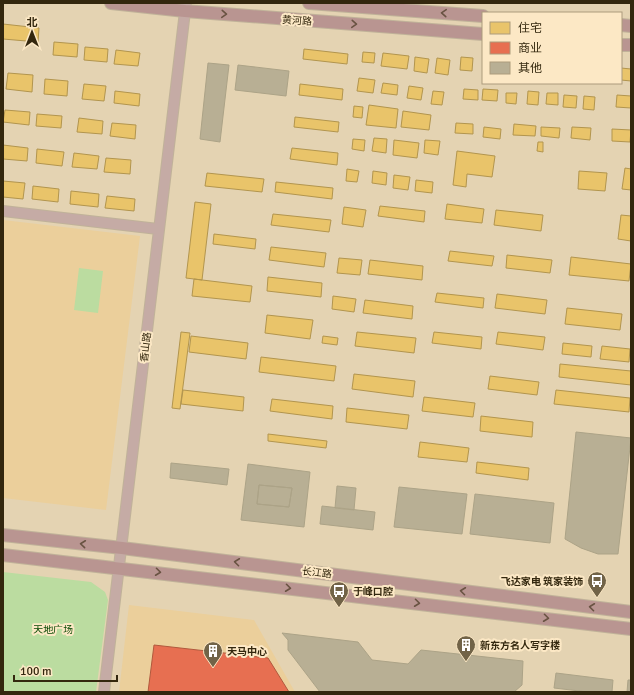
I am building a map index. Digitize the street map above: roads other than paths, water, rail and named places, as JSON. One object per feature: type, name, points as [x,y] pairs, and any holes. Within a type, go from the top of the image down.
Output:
[{"type":"main road","name":"黄河路","points":[[111,3],[186,7],[482,34]]},
{"type":"main road","name":"黄河路","points":[[309,3],[482,16]]},
{"type":"main road","name":"长江路","points":[[3,536],[122,548],[631,612]]},
{"type":"main road","name":"长江路","points":[[3,555],[120,567],[631,629]]},
{"type":"street","name":"香山路","points":[[104,692],[120,567],[158,229],[186,7]]},
{"type":"street","points":[[3,211],[158,229]]},
{"type":"place","name":"飞达家电 筑家装饰","points":[[597,598]]},
{"type":"place","name":"于峰口腔","points":[[339,608]]},
{"type":"place","name":"新东方名人写字楼","points":[[466,662]]},
{"type":"place","name":"天马中心","points":[[213,668]]},
{"type":"park label","name":"天地广场","points":[[53,629]]}]
